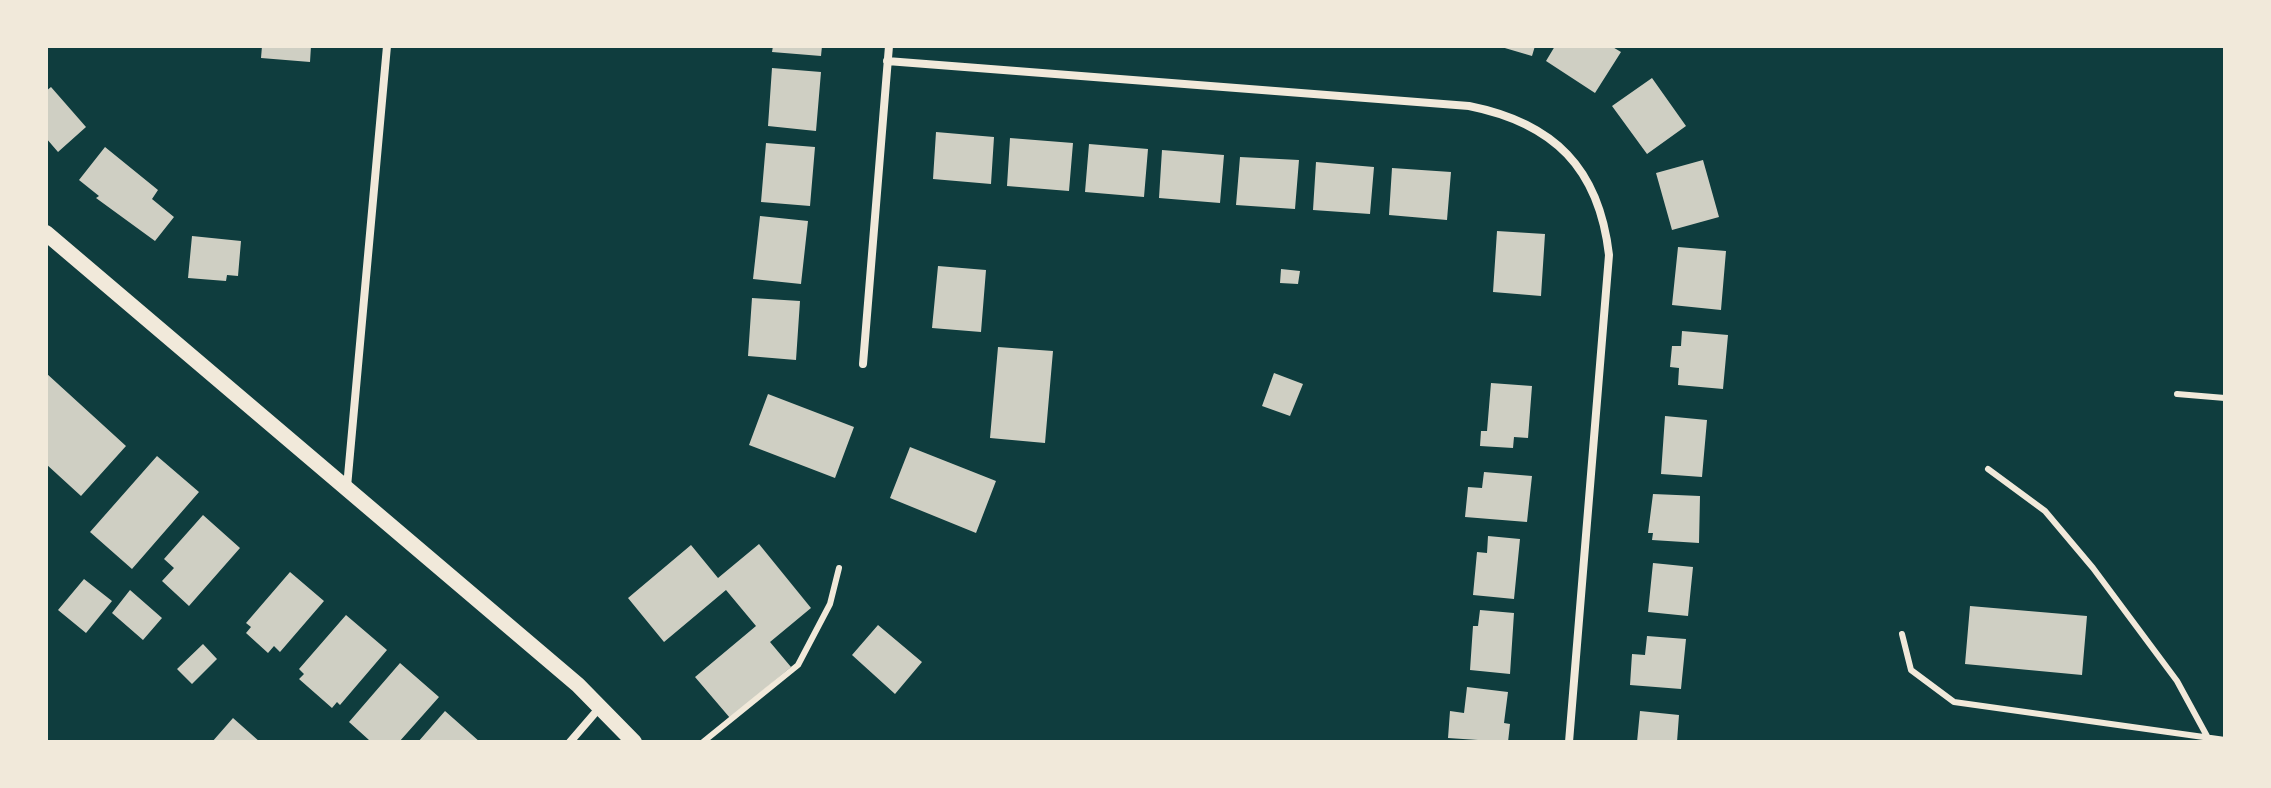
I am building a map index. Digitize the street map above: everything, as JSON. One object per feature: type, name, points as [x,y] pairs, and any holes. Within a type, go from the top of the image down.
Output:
[{"type":"main road","points":[[48,242],[347,487],[602,706],[634,742]]},
{"type":"street","points":[[347,487],[387,46]]},
{"type":"street","points":[[863,364],[889,46]]},
{"type":"street","points":[[887,61],[1469,106],[1510,116],[1556,142],[1578,165],[1595,193],[1605,223],[1609,255],[1569,742]]},
{"type":"street","points":[[570,742],[602,706]]},
{"type":"lane","points":[[2177,394],[2225,398]]},
{"type":"lane","points":[[1988,469],[2045,511],[2093,568],[2177,681],[2208,738]]},
{"type":"lane","points":[[703,742],[798,665],[830,604],[839,568]]},
{"type":"lane","points":[[1902,634],[1911,670],[1954,702],[2225,740]]},
{"type":"building","points":[[262,46],[311,46],[310,62],[261,58]]},
{"type":"building","points":[[773,46],[822,46],[821,56],[772,52]]},
{"type":"building","points":[[1498,46],[1535,46],[1532,56]]},
{"type":"building","points":[[1555,46],[1611,46],[1621,52],[1595,93],[1546,61]]},
{"type":"building","points":[[772,68],[821,72],[816,131],[768,126]]},
{"type":"building","points":[[1652,78],[1686,126],[1647,154],[1612,106]]},
{"type":"building","points":[[51,87],[86,127],[58,152],[46,138],[46,91]]},
{"type":"building","points":[[936,132],[994,137],[991,184],[933,179]]},
{"type":"building","points":[[1010,138],[1073,143],[1069,191],[1007,186]]},
{"type":"building","points":[[766,143],[815,147],[810,206],[761,202]]},
{"type":"building","points":[[1089,144],[1148,149],[1144,197],[1085,192]]},
{"type":"building","points":[[105,147],[158,190],[152,199],[174,217],[155,241],[96,198],[99,196],[79,180]]},
{"type":"building","points":[[1162,150],[1224,155],[1220,203],[1159,198]]},
{"type":"building","points":[[1240,157],[1299,160],[1295,209],[1236,205]]},
{"type":"building","points":[[1703,160],[1719,217],[1672,230],[1656,173]]},
{"type":"building","points":[[1316,162],[1374,167],[1370,214],[1313,210]]},
{"type":"building","points":[[1392,168],[1451,172],[1447,220],[1389,215]]},
{"type":"building","points":[[760,216],[808,221],[801,284],[753,279]]},
{"type":"building","points":[[1497,231],[1545,234],[1541,296],[1493,292]]},
{"type":"building","points":[[192,236],[241,241],[238,276],[227,275],[226,281],[188,278]]},
{"type":"building","points":[[1678,247],[1726,251],[1721,310],[1672,305]]},
{"type":"building","points":[[938,266],[986,270],[981,332],[932,328]]},
{"type":"building","points":[[1281,269],[1300,271],[1298,284],[1280,283]]},
{"type":"building","points":[[752,298],[800,301],[796,360],[748,356]]},
{"type":"building","points":[[1682,331],[1728,335],[1723,389],[1678,385],[1679,368],[1670,367],[1672,346],[1681,346]]},
{"type":"building","points":[[998,347],[1053,351],[1045,443],[990,438]]},
{"type":"building","points":[[46,373],[126,446],[81,496],[46,464]]},
{"type":"building","points":[[1274,373],[1303,384],[1290,416],[1262,406]]},
{"type":"building","points":[[1491,383],[1532,386],[1528,438],[1514,437],[1513,448],[1480,446],[1481,431],[1487,431]]},
{"type":"building","points":[[768,394],[854,427],[835,478],[749,445]]},
{"type":"building","points":[[1665,416],[1707,420],[1702,477],[1661,474]]},
{"type":"building","points":[[910,447],[996,481],[976,533],[890,498]]},
{"type":"building","points":[[157,456],[199,492],[132,569],[90,532]]},
{"type":"building","points":[[1484,472],[1532,476],[1527,522],[1465,517],[1468,487],[1482,488]]},
{"type":"building","points":[[1653,494],[1700,496],[1699,543],[1652,540],[1653,533],[1648,533]]},
{"type":"building","points":[[203,515],[240,548],[189,606],[162,581],[174,568],[164,559]]},
{"type":"building","points":[[1488,536],[1520,539],[1514,599],[1473,595],[1477,552],[1487,553]]},
{"type":"building","points":[[759,544],[811,608],[770,642],[791,667],[730,718],[695,677],[756,626],[726,590],[664,642],[628,598],[691,545],[718,578]]},
{"type":"building","points":[[1653,563],[1693,567],[1688,616],[1648,612]]},
{"type":"building","points":[[290,572],[324,601],[280,652],[274,646],[268,653],[246,633],[251,627],[246,623]]},
{"type":"building","points":[[84,579],[112,601],[86,633],[58,610]]},
{"type":"building","points":[[130,590],[162,618],[143,640],[112,613]]},
{"type":"building","points":[[1970,606],[2087,616],[2082,675],[1965,664]]},
{"type":"building","points":[[1480,610],[1514,613],[1510,674],[1470,670],[1473,626],[1478,626]]},
{"type":"building","points":[[346,615],[387,650],[340,705],[337,702],[332,708],[299,679],[304,674],[299,669]]},
{"type":"building","points":[[878,625],[922,662],[895,694],[852,655]]},
{"type":"building","points":[[1647,636],[1686,639],[1681,689],[1630,685],[1632,654],[1645,655]]},
{"type":"building","points":[[203,644],[217,659],[192,684],[177,669]]},
{"type":"building","points":[[400,663],[439,697],[399,742],[366,742],[369,740],[349,722]]},
{"type":"building","points":[[1467,687],[1508,692],[1504,723],[1510,724],[1508,742],[1448,738],[1450,711],[1464,713]]},
{"type":"building","points":[[445,711],[480,742],[418,742]]},
{"type":"building","points":[[1640,711],[1679,715],[1677,742],[1637,742]]},
{"type":"building","points":[[233,718],[260,742],[212,742]]}]
